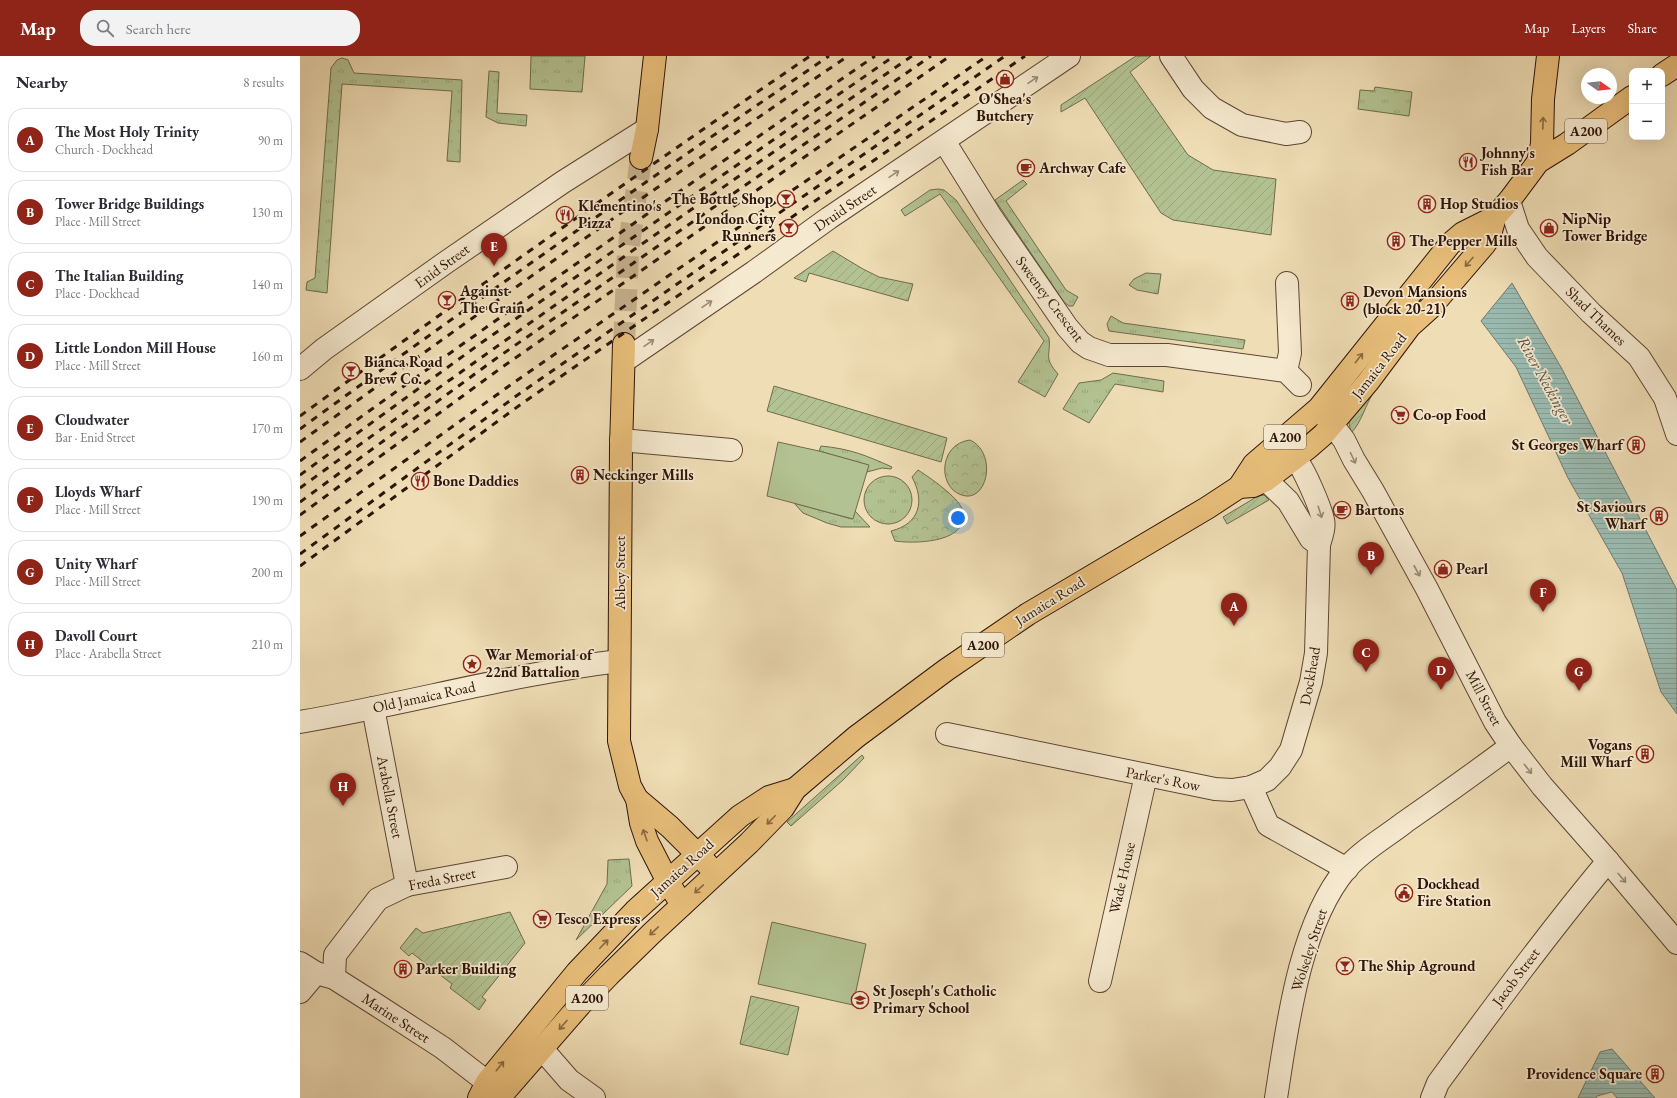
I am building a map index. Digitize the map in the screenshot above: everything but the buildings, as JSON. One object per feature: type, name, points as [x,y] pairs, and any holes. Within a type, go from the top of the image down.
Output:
[{"type":"main road","points":[[641,158],[648,129],[655,56]]},
{"type":"main road","points":[[1538,162],[1542,144],[1543,99],[1548,56]]},
{"type":"main road","points":[[1665,73],[1677,65]]},
{"type":"main road","name":"A200","points":[[1502,209],[1538,162],[1567,144],[1629,99]]},
{"type":"main road","name":"Jamaica Road","points":[[488,1093],[542,1049],[580,1005],[632,952],[749,843],[783,808],[795,789],[856,737],[946,670],[1028,614],[1207,508],[1239,487],[1254,464],[1319,408],[1450,244],[1463,233],[1502,209]]},
{"type":"main road","name":"Jamaica Road","points":[[1239,487],[1253,486],[1266,480],[1308,448],[1332,425],[1410,326],[1430,308],[1489,238],[1502,209]]},
{"type":"main road","name":"Abbey Street","points":[[624,352],[621,440],[619,741],[630,786],[637,799],[641,823],[647,842],[682,905]]},
{"type":"main road","name":"Jamaica Road","points":[[488,1093],[577,972],[634,911],[740,816],[769,797],[795,789]]},
{"type":"main road","name":"Abbey Street","points":[[637,799],[670,827],[716,873]]},
{"type":"street","name":"Druid Street","points":[[624,352],[754,272],[829,218],[1069,56]]},
{"type":"street","points":[[1171,56],[1193,89],[1212,108],[1242,125],[1286,134],[1300,132]]},
{"type":"street","name":"Enid Street","points":[[300,369],[324,349],[563,182],[648,129]]},
{"type":"street","name":"Sweeney Crescent","points":[[944,141],[992,218],[1067,327],[1080,342],[1089,348],[1110,355],[1167,355],[1293,378],[1290,353],[1288,282]]},
{"type":"street","name":"Shad Thames","points":[[1502,209],[1537,257],[1591,313],[1639,357],[1664,398],[1676,425]]},
{"type":"street","points":[[1319,408],[1332,425]]},
{"type":"street","name":"Mill Street","points":[[1332,425],[1344,440],[1354,460],[1373,490],[1427,589],[1495,722],[1511,746],[1542,786],[1677,943]]},
{"type":"street","points":[[621,440],[731,450]]},
{"type":"street","points":[[1270,449],[1295,458]]},
{"type":"street","name":"Dockhead","points":[[1251,787],[1266,780],[1280,767],[1290,750],[1305,705],[1316,653],[1319,545],[1323,531],[1323,521],[1314,494],[1295,458]]},
{"type":"street","points":[[1266,480],[1293,508],[1311,539],[1319,545]]},
{"type":"street","name":"Old Jamaica Road","points":[[300,722],[528,676],[619,660]]},
{"type":"street","name":"Arabella Street","points":[[373,708],[407,885]]},
{"type":"street","name":"Parker's Row","points":[[947,734],[1214,789],[1232,790],[1251,787]]},
{"type":"street","name":"Wolseley Street","points":[[1276,1098],[1290,1012],[1304,955],[1318,917],[1330,893],[1347,869],[1372,847],[1511,746]]},
{"type":"street","name":"Wade House","points":[[1100,981],[1146,775]]},
{"type":"street","points":[[1251,787],[1268,825],[1347,869]]},
{"type":"street","name":"Jacob Street","points":[[1432,1098],[1438,1083],[1502,995],[1608,861]]},
{"type":"street","name":"Freda Street","points":[[317,971],[335,955],[378,899],[407,885],[506,867]]},
{"type":"street","points":[[300,992],[317,971]]},
{"type":"street","name":"Marine Street","points":[[317,971],[443,1048],[488,1093]]},
{"type":"street","points":[[542,1049],[569,1080],[594,1098]]},
{"type":"green space","points":[[531,56],[585,56],[582,92],[530,89]]},
{"type":"green space","points":[[1136,56],[1151,56],[1130,72],[1188,155],[1213,170],[1276,179],[1271,235],[1173,220],[1161,213],[1085,98],[1061,112],[1061,105]]},
{"type":"green space","points":[[342,58],[348,60],[354,73],[462,80],[460,162],[447,161],[452,91],[342,84],[327,293],[306,290],[307,282],[315,278],[331,68],[337,60]]},
{"type":"green space","points":[[489,71],[499,72],[497,113],[527,115],[526,126],[498,123],[486,117]]},
{"type":"green space","points":[[1375,87],[1412,92],[1409,116],[1358,109],[1360,90],[1374,91]]},
{"type":"green space","points":[[1023,180],[1027,184],[1006,201],[1066,290],[1078,297],[1073,306],[1069,306],[1064,302],[995,200]]},
{"type":"green space","points":[[930,190],[944,190],[956,200],[1049,338],[1049,360],[1058,374],[1045,397],[1018,382],[1044,341],[940,194],[905,216],[901,210]]},
{"type":"green space","points":[[833,251],[879,277],[913,284],[908,301],[809,273],[806,282],[794,278]]},
{"type":"green space","points":[[1146,273],[1161,274],[1158,294],[1137,290],[1129,285],[1134,279]]},
{"type":"green space","points":[[1111,316],[1123,323],[1245,340],[1243,349],[1109,331],[1107,324]]},
{"type":"green space","points":[[1113,373],[1164,381],[1163,392],[1115,384],[1089,423],[1063,409],[1079,383],[1101,380]]},
{"type":"green space","points":[[774,386],[947,438],[941,462],[767,411]]},
{"type":"green space","points":[[1374,392],[1358,424],[1351,433],[1349,423],[1351,418]]},
{"type":"green space","points":[[970,440],[978,446],[984,454],[986,473],[980,490],[974,495],[966,496],[956,493],[950,486],[946,478],[945,468],[947,458],[951,450],[959,443]]},
{"type":"green space","points":[[778,442],[819,451],[869,465],[853,519],[767,496]]},
{"type":"green space","points":[[821,446],[858,453],[892,467],[891,469],[882,468],[867,472],[868,465],[819,451]]},
{"type":"green space","points":[[918,470],[929,477],[955,499],[962,509],[963,520],[959,529],[940,539],[915,542],[895,541],[891,531],[901,528],[908,523],[914,517],[917,510],[919,503],[918,495],[912,477]]},
{"type":"green space","points":[[883,476],[893,476],[905,483],[912,495],[912,505],[905,517],[893,524],[883,524],[875,520],[868,513],[864,505],[864,495],[868,487],[875,480]]},
{"type":"green space","points":[[1264,495],[1269,500],[1227,524],[1223,517],[1258,496]]},
{"type":"green space","points":[[794,503],[852,519],[855,511],[870,527],[841,527],[827,523],[803,513]]},
{"type":"green space","points":[[862,755],[864,758],[843,780],[791,826],[787,822]]},
{"type":"green space","points":[[629,859],[632,886],[576,940],[607,884],[608,860]]},
{"type":"green space","points":[[510,912],[525,943],[482,997],[486,1000],[479,1010],[450,988],[452,984],[412,953],[409,956],[400,948],[416,928],[423,933]]},
{"type":"green space","points":[[772,922],[866,944],[853,1005],[758,984]]},
{"type":"green space","points":[[751,996],[799,1007],[788,1055],[740,1044]]},
{"type":"water","name":"River Neckinger","points":[[1512,283],[1562,369],[1677,590],[1677,714],[1661,692],[1622,573],[1568,478],[1516,367],[1481,321]]},
{"type":"water","points":[[1612,1049],[1655,1098],[1617,1098],[1612,1092],[1597,1096],[1596,1098],[1578,1098],[1600,1052]]},
{"type":"tunnel","points":[[624,344],[628,253],[641,158]]},
{"type":"railway","points":[[300,416],[554,234],[810,56]]},
{"type":"railway","points":[[300,429],[431,334],[695,148],[829,56]]},
{"type":"railway","points":[[300,442],[572,247],[848,56]]},
{"type":"railway","points":[[300,461],[586,257],[875,56]]},
{"type":"railway","points":[[300,475],[481,343],[894,56]]},
{"type":"railway","points":[[300,488],[452,378],[912,56]]},
{"type":"railway","points":[[300,502],[494,360],[931,56]]},
{"type":"railway","points":[[300,515],[501,368],[950,56]]},
{"type":"railway","points":[[300,536],[516,381],[987,56]]},
{"type":"railway","points":[[300,554],[519,394],[1005,56]]},
{"type":"railway","points":[[300,566],[524,402],[1025,56]]},
{"type":"place","name":"O'Shea's Butchery","points":[[1005,79]]},
{"type":"place","name":"Johnny's Fish Bar","points":[[1468,162]]},
{"type":"place","name":"Archway Cafe","points":[[1026,168]]},
{"type":"place","name":"The Bottle Shop","points":[[786,199]]},
{"type":"place","name":"Hop Studios","points":[[1427,204]]},
{"type":"place","name":"Klementino's Pizza","points":[[565,215]]},
{"type":"place","name":"London City Runners","points":[[789,228]]},
{"type":"place","name":"NipNip Tower Bridge","points":[[1549,228]]},
{"type":"place","name":"The Pepper Mills","points":[[1396,241]]},
{"type":"place","name":"Cloudwater","points":[[494,266]]},
{"type":"place","name":"Against The Grain","points":[[447,300]]},
{"type":"place","name":"Devon Mansions (block 20-21)","points":[[1350,301]]},
{"type":"place","name":"Bianca Road Brew Co.","points":[[351,371]]},
{"type":"place","name":"Co-op Food","points":[[1400,415]]},
{"type":"place","name":"St Georges Wharf","points":[[1636,445]]},
{"type":"place","name":"Neckinger Mills","points":[[580,475]]},
{"type":"place","name":"Bone Daddies","points":[[420,481]]},
{"type":"place","name":"Bartons","points":[[1342,510]]},
{"type":"place","name":"St Saviours Wharf","points":[[1659,516]]},
{"type":"place","name":"Pearl","points":[[1443,569]]},
{"type":"place","name":"Tower Bridge Buildings","points":[[1371,575]]},
{"type":"place","name":"Lloyds Wharf","points":[[1543,612]]},
{"type":"place","name":"The Most Holy Trinity","points":[[1234,626]]},
{"type":"place","name":"War Memorial of 22nd Battalion","points":[[472,664]]},
{"type":"place","name":"The Italian Building","points":[[1366,672]]},
{"type":"place","name":"Little London Mill House","points":[[1441,690]]},
{"type":"place","name":"Unity Wharf","points":[[1579,691]]},
{"type":"place","name":"Vogans Mill Wharf","points":[[1645,754]]},
{"type":"place","name":"Davoll Court","points":[[343,806]]},
{"type":"place","name":"Dockhead Fire Station","points":[[1404,893]]},
{"type":"place","name":"Tesco Express","points":[[542,919]]},
{"type":"place","name":"The Ship Aground","points":[[1345,966]]},
{"type":"place","name":"Parker Building","points":[[403,969]]},
{"type":"place","name":"St Joseph's Catholic Primary School","points":[[860,1000]]},
{"type":"place","name":"Providence Square","points":[[1655,1074]]}]
